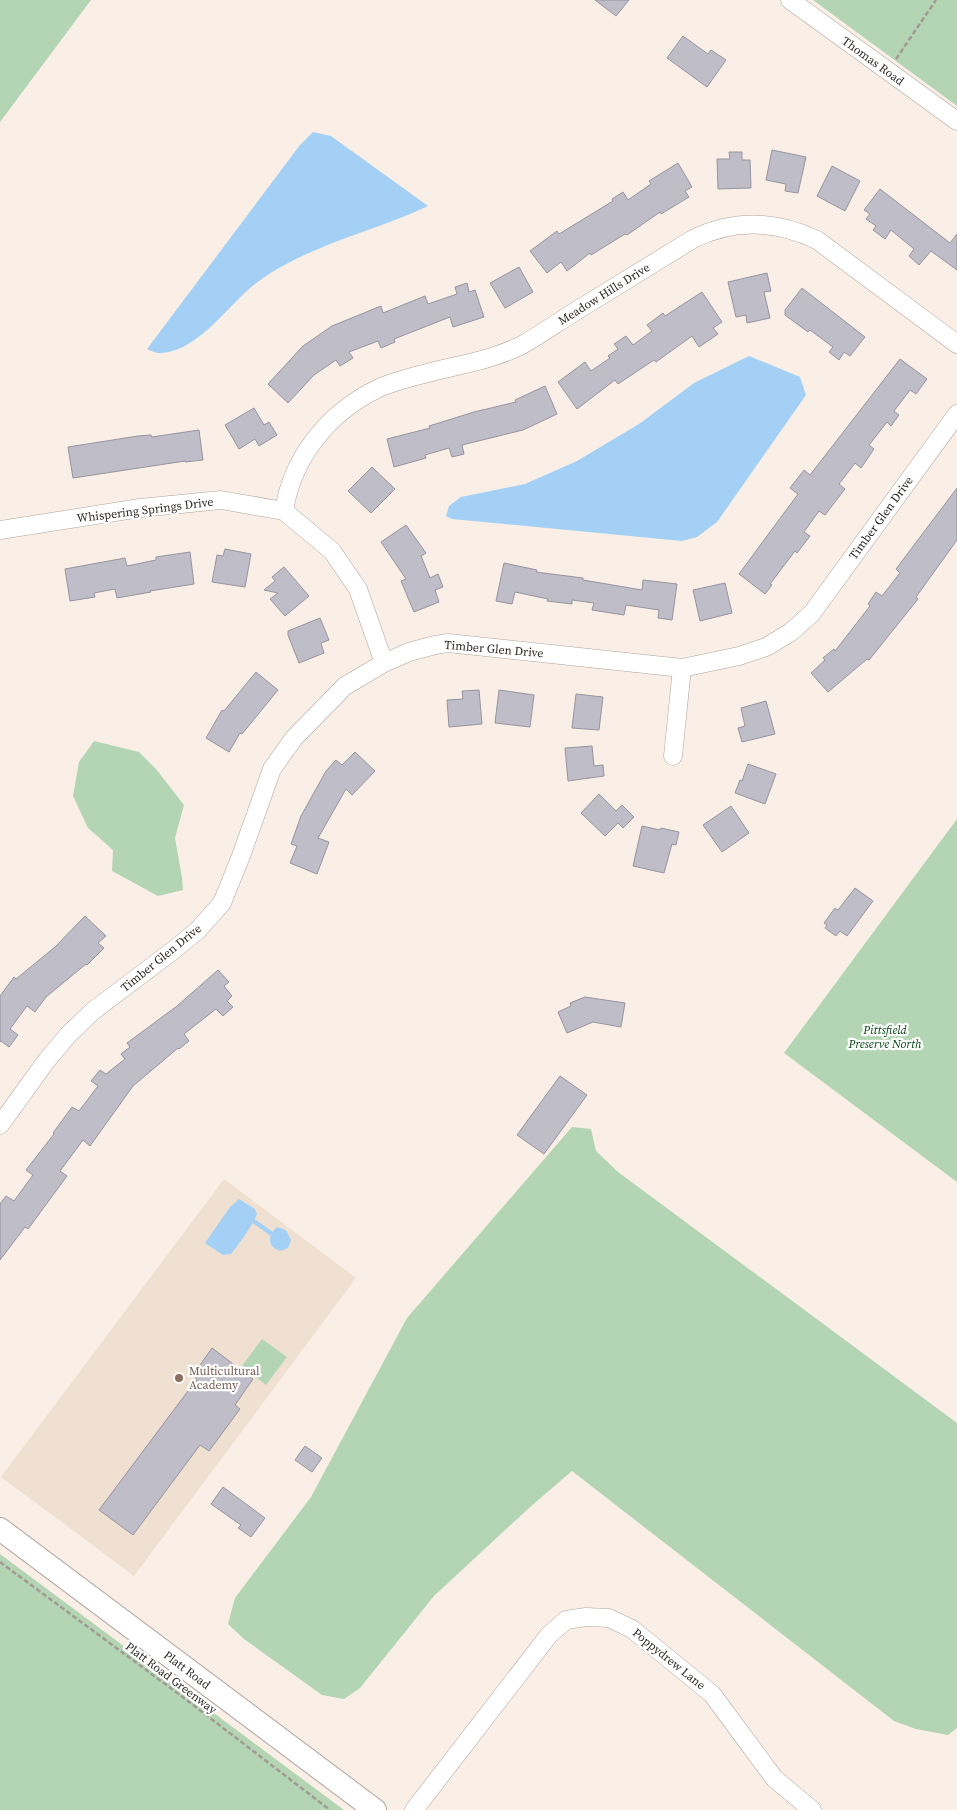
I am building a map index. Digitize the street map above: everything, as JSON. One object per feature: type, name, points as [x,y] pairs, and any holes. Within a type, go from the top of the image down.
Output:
[{"type":"main road","name":"Platt Road","points":[[0,1530],[375,1810]]},
{"type":"street","name":"Thomas Road","points":[[790,0],[957,121]]},
{"type":"street","name":"Meadow Hills Drive","points":[[284,511],[286,495],[292,479],[307,451],[327,426],[351,404],[379,388],[435,371],[479,361],[521,345],[693,239],[719,228],[762,224],[790,229],[816,240],[957,344]]},
{"type":"street","name":"Timber Glen Drive","points":[[0,1125],[47,1060],[93,1010],[198,930],[222,902],[241,856],[272,769],[294,738],[346,686],[384,663],[422,648],[448,643],[682,668],[753,652],[779,640],[812,613],[957,414]]},
{"type":"street","name":"Whispering Springs Drive","points":[[0,530],[140,508],[221,500],[284,511],[332,551],[358,589],[384,663]]},
{"type":"street","points":[[673,756],[682,668]]},
{"type":"street","name":"Poppydrew Lane","points":[[414,1810],[549,1635],[566,1620],[586,1617],[608,1618],[632,1629],[712,1694],[774,1778],[812,1810]]},
{"type":"path","points":[[888,71],[936,0]]},
{"type":"path","name":"Platt Road Greenway","points":[[0,1562],[178,1693],[330,1810]]},
{"type":"shaded area","name":"Multicultural Academy","points":[[224,1179],[356,1278],[134,1576],[1,1477]]},
{"type":"green space","points":[[0,0],[91,0],[0,122]]},
{"type":"green space","points":[[813,0],[957,0],[957,106]]},
{"type":"green space","points":[[94,741],[139,752],[156,769],[184,805],[175,838],[183,890],[158,896],[112,871],[113,850],[88,828],[73,796],[79,762]]},
{"type":"green space","name":"Pittsfield Preserve North","points":[[957,819],[957,1182],[784,1053]]},
{"type":"green space","points":[[572,1127],[591,1129],[596,1151],[618,1172],[957,1423],[957,1728],[948,1735],[916,1729],[894,1721],[572,1471],[434,1596],[360,1688],[344,1699],[322,1695],[244,1639],[228,1624],[235,1598],[311,1497],[407,1318]]},
{"type":"green space","points":[[262,1339],[287,1357],[266,1385],[242,1366]]},
{"type":"green space","points":[[0,1554],[344,1810],[0,1810]]},
{"type":"water","points":[[313,132],[331,136],[428,206],[317,249],[275,271],[244,293],[212,326],[188,344],[162,353],[156,353],[147,349],[300,145]]},
{"type":"water","points":[[749,356],[800,377],[806,395],[717,522],[697,537],[682,541],[452,519],[446,516],[449,506],[461,497],[525,484],[577,461],[639,424],[694,383]]},
{"type":"water","points":[[239,1199],[255,1209],[257,1214],[242,1240],[231,1254],[223,1255],[205,1243],[230,1207]]},
{"type":"water","points":[[277,1227],[286,1230],[291,1240],[288,1248],[281,1251],[273,1247],[270,1241],[271,1234]]},
{"type":"building","points":[[595,0],[629,0],[616,16]]},
{"type":"building","points":[[683,36],[708,54],[711,50],[726,60],[707,87],[667,58]]},
{"type":"building","points":[[772,150],[806,157],[798,193],[785,191],[786,184],[766,180]]},
{"type":"building","points":[[729,152],[742,152],[742,160],[750,160],[751,188],[718,189],[717,159],[730,159]]},
{"type":"building","points":[[678,163],[692,187],[685,191],[689,197],[661,214],[660,212],[627,235],[625,234],[591,255],[590,253],[567,271],[561,262],[547,273],[530,251],[557,231],[559,234],[613,201],[612,199],[623,192],[628,200],[651,184],[649,181]]},
{"type":"building","points":[[832,166],[860,181],[845,211],[817,196]]},
{"type":"building","points":[[880,189],[950,243],[957,234],[957,270],[931,251],[919,265],[909,256],[914,249],[891,230],[885,239],[873,230],[876,226],[866,219],[870,214],[864,210]]},
{"type":"building","points":[[519,267],[533,292],[505,308],[490,283]]},
{"type":"building","points":[[767,273],[771,291],[764,292],[770,318],[747,323],[746,315],[736,317],[728,282]]},
{"type":"building","points":[[467,283],[469,292],[475,290],[484,317],[453,327],[450,317],[394,339],[395,342],[381,348],[378,341],[349,352],[353,358],[340,366],[336,360],[314,375],[288,403],[268,384],[303,346],[332,326],[381,306],[383,313],[425,296],[428,304],[457,294],[455,287]]},
{"type":"building","points":[[802,288],[865,337],[850,356],[844,352],[839,360],[829,352],[833,347],[785,315],[785,310]]},
{"type":"building","points":[[702,292],[722,322],[713,328],[718,334],[699,347],[692,336],[656,362],[654,360],[618,384],[615,380],[577,409],[558,382],[585,362],[591,371],[610,358],[608,356],[618,349],[614,344],[626,336],[633,345],[652,331],[647,325],[663,313],[665,316]]},
{"type":"building","points":[[900,359],[927,379],[916,394],[910,390],[894,411],[899,415],[891,426],[887,422],[869,445],[874,449],[861,468],[855,463],[839,484],[845,489],[825,515],[819,511],[804,532],[810,536],[797,553],[795,551],[770,584],[772,585],[765,594],[739,574],[798,494],[790,488],[804,470],[810,475]]},
{"type":"building","points":[[545,386],[557,414],[523,430],[462,445],[464,454],[452,457],[449,448],[425,455],[426,458],[394,467],[387,439],[430,428],[429,426],[474,412],[516,402],[515,400]]},
{"type":"building","points":[[254,408],[264,425],[269,422],[277,435],[259,446],[255,439],[239,449],[225,425]]},
{"type":"building","points":[[199,430],[203,460],[73,478],[68,447],[138,436],[151,435],[152,437]]},
{"type":"building","points":[[372,467],[395,489],[371,513],[348,491]]},
{"type":"building","points":[[957,488],[957,540],[916,597],[918,599],[869,660],[867,659],[828,692],[811,673],[825,660],[823,658],[834,649],[835,651],[870,606],[868,604],[876,592],[882,596],[900,573],[896,569]]},
{"type":"building","points":[[406,525],[426,553],[421,556],[430,578],[438,574],[443,587],[435,590],[439,602],[414,612],[401,581],[406,579],[381,542]]},
{"type":"building","points":[[225,549],[251,554],[245,587],[212,582],[217,555],[223,556]]},
{"type":"building","points":[[190,552],[194,584],[117,598],[115,589],[94,593],[95,597],[70,601],[65,569],[125,558],[127,566],[156,560],[156,557]]},
{"type":"building","points":[[504,563],[537,570],[536,572],[583,578],[583,580],[642,590],[643,580],[677,584],[672,620],[658,618],[659,610],[626,605],[624,615],[592,610],[594,603],[572,600],[572,604],[547,601],[548,599],[515,592],[512,604],[496,601]]},
{"type":"building","points":[[284,567],[309,596],[285,616],[270,599],[278,593],[264,590],[275,581],[272,577]]},
{"type":"building","points":[[725,583],[732,613],[700,621],[693,590]]},
{"type":"building","points":[[320,618],[329,640],[321,643],[324,653],[299,663],[288,631]]},
{"type":"building","points":[[256,672],[278,690],[242,734],[240,733],[229,752],[206,738],[222,710],[224,711]]},
{"type":"building","points":[[479,690],[482,724],[449,727],[447,700],[463,699],[462,691]]},
{"type":"building","points":[[499,690],[534,695],[530,727],[495,723]]},
{"type":"building","points":[[576,694],[603,697],[599,730],[572,728]]},
{"type":"building","points":[[766,701],[775,734],[742,742],[738,728],[745,726],[741,708]]},
{"type":"building","points":[[592,746],[594,766],[603,765],[604,776],[568,781],[565,748]]},
{"type":"building","points":[[355,752],[375,771],[352,795],[346,789],[318,838],[329,842],[317,874],[290,863],[297,846],[291,844],[301,816],[326,771],[336,760],[342,765]]},
{"type":"building","points":[[748,764],[776,774],[765,804],[735,793]]},
{"type":"building","points":[[599,794],[616,811],[622,805],[634,817],[623,828],[618,823],[605,836],[581,813]]},
{"type":"building","points":[[731,806],[749,833],[722,852],[703,825]]},
{"type":"building","points":[[642,826],[679,832],[676,845],[672,844],[664,873],[633,866]]},
{"type":"building","points":[[855,888],[873,901],[847,936],[840,931],[836,936],[825,928],[827,925],[824,923],[835,908],[838,910]]},
{"type":"building","points":[[85,916],[106,936],[98,943],[104,948],[87,965],[46,997],[35,1012],[27,1006],[10,1029],[18,1035],[9,1047],[0,1042],[0,996],[14,977],[16,979],[55,947]]},
{"type":"building","points":[[218,970],[229,982],[224,986],[232,996],[227,1001],[233,1007],[223,1016],[216,1009],[184,1034],[189,1041],[133,1086],[90,1146],[83,1140],[60,1171],[67,1176],[28,1229],[25,1227],[0,1260],[0,1204],[6,1196],[14,1201],[33,1175],[26,1170],[53,1133],[72,1107],[79,1111],[98,1086],[91,1081],[100,1070],[106,1074],[125,1059],[121,1054],[130,1047],[127,1043],[177,1006]]},
{"type":"building","points":[[585,997],[625,1003],[621,1027],[593,1022],[567,1033],[558,1012],[571,1006],[570,1003]]},
{"type":"building","points":[[560,1076],[587,1095],[544,1154],[517,1135]]},
{"type":"building","points":[[212,1348],[253,1379],[235,1405],[240,1409],[209,1451],[200,1445],[133,1535],[99,1510],[197,1379],[193,1375]]},
{"type":"building","points":[[305,1446],[322,1458],[312,1472],[295,1460]]},
{"type":"building","points":[[223,1487],[265,1518],[251,1537],[238,1528],[241,1525],[211,1504]]},
{"type":"waterway","points":[[255,1222],[272,1234]]},
{"type":"place","name":"Multicultural Academy","points":[[179,1378]]}]
